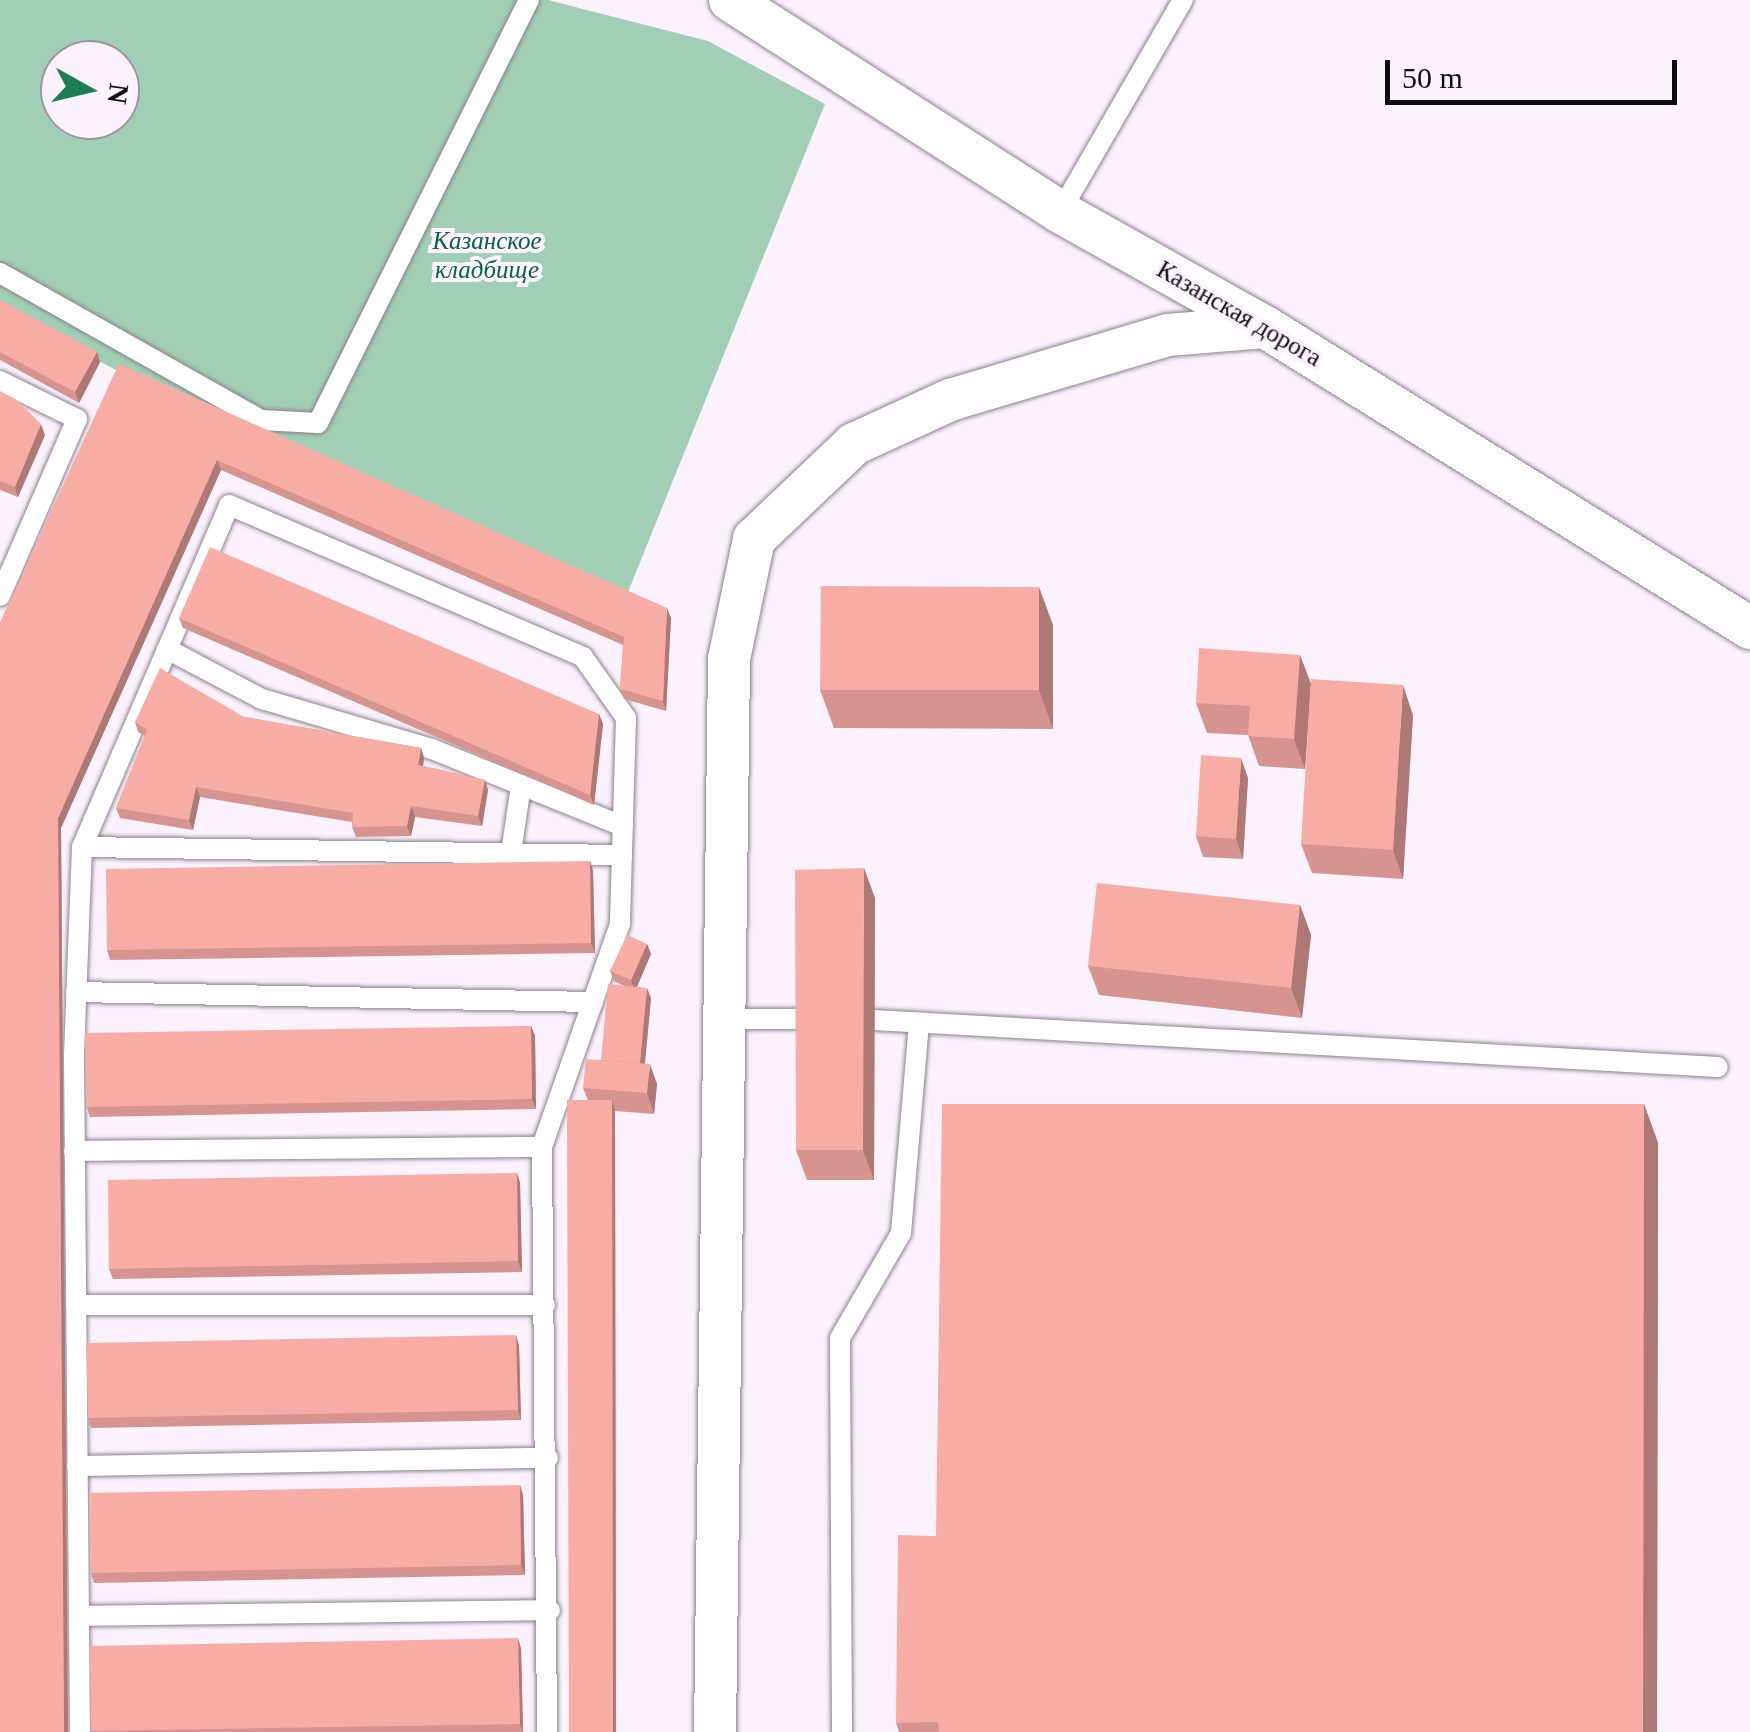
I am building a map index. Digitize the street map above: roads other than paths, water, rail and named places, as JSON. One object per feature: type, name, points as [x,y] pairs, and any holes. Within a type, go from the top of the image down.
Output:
[{"type":"street","name":"Казанская дорога","points":[[730,0],[1060,212],[1265,327],[1750,628]]},
{"type":"street","points":[[716,1732],[730,659],[754,539],[854,444],[950,400],[1168,336],[1265,327]]},
{"type":"lane","points":[[0,274],[261,420],[318,423],[529,0]]},
{"type":"lane","points":[[1060,212],[1183,0]]},
{"type":"lane","points":[[0,380],[77,419],[0,596]]},
{"type":"lane","points":[[80,1732],[74,1151],[82,847],[229,504],[583,656],[626,718],[620,924],[542,1147],[550,1610],[548,1732]]},
{"type":"lane","points":[[166,649],[262,699],[432,749],[622,826]]},
{"type":"lane","points":[[511,853],[521,785]]},
{"type":"lane","points":[[82,847],[622,855]]},
{"type":"lane","points":[[76,992],[592,1002]]},
{"type":"lane","points":[[726,1019],[806,1019]]},
{"type":"lane","points":[[874,1020],[1718,1067]]},
{"type":"lane","points":[[842,1732],[840,1338],[901,1233],[919,1022]]},
{"type":"lane","points":[[74,1151],[542,1147]]},
{"type":"lane","points":[[76,1305],[545,1305]]},
{"type":"lane","points":[[78,1466],[548,1458]]},
{"type":"lane","points":[[78,1616],[550,1610]]},
{"type":"park label","name":"Казанское кладбище","points":[[487,256]]}]
